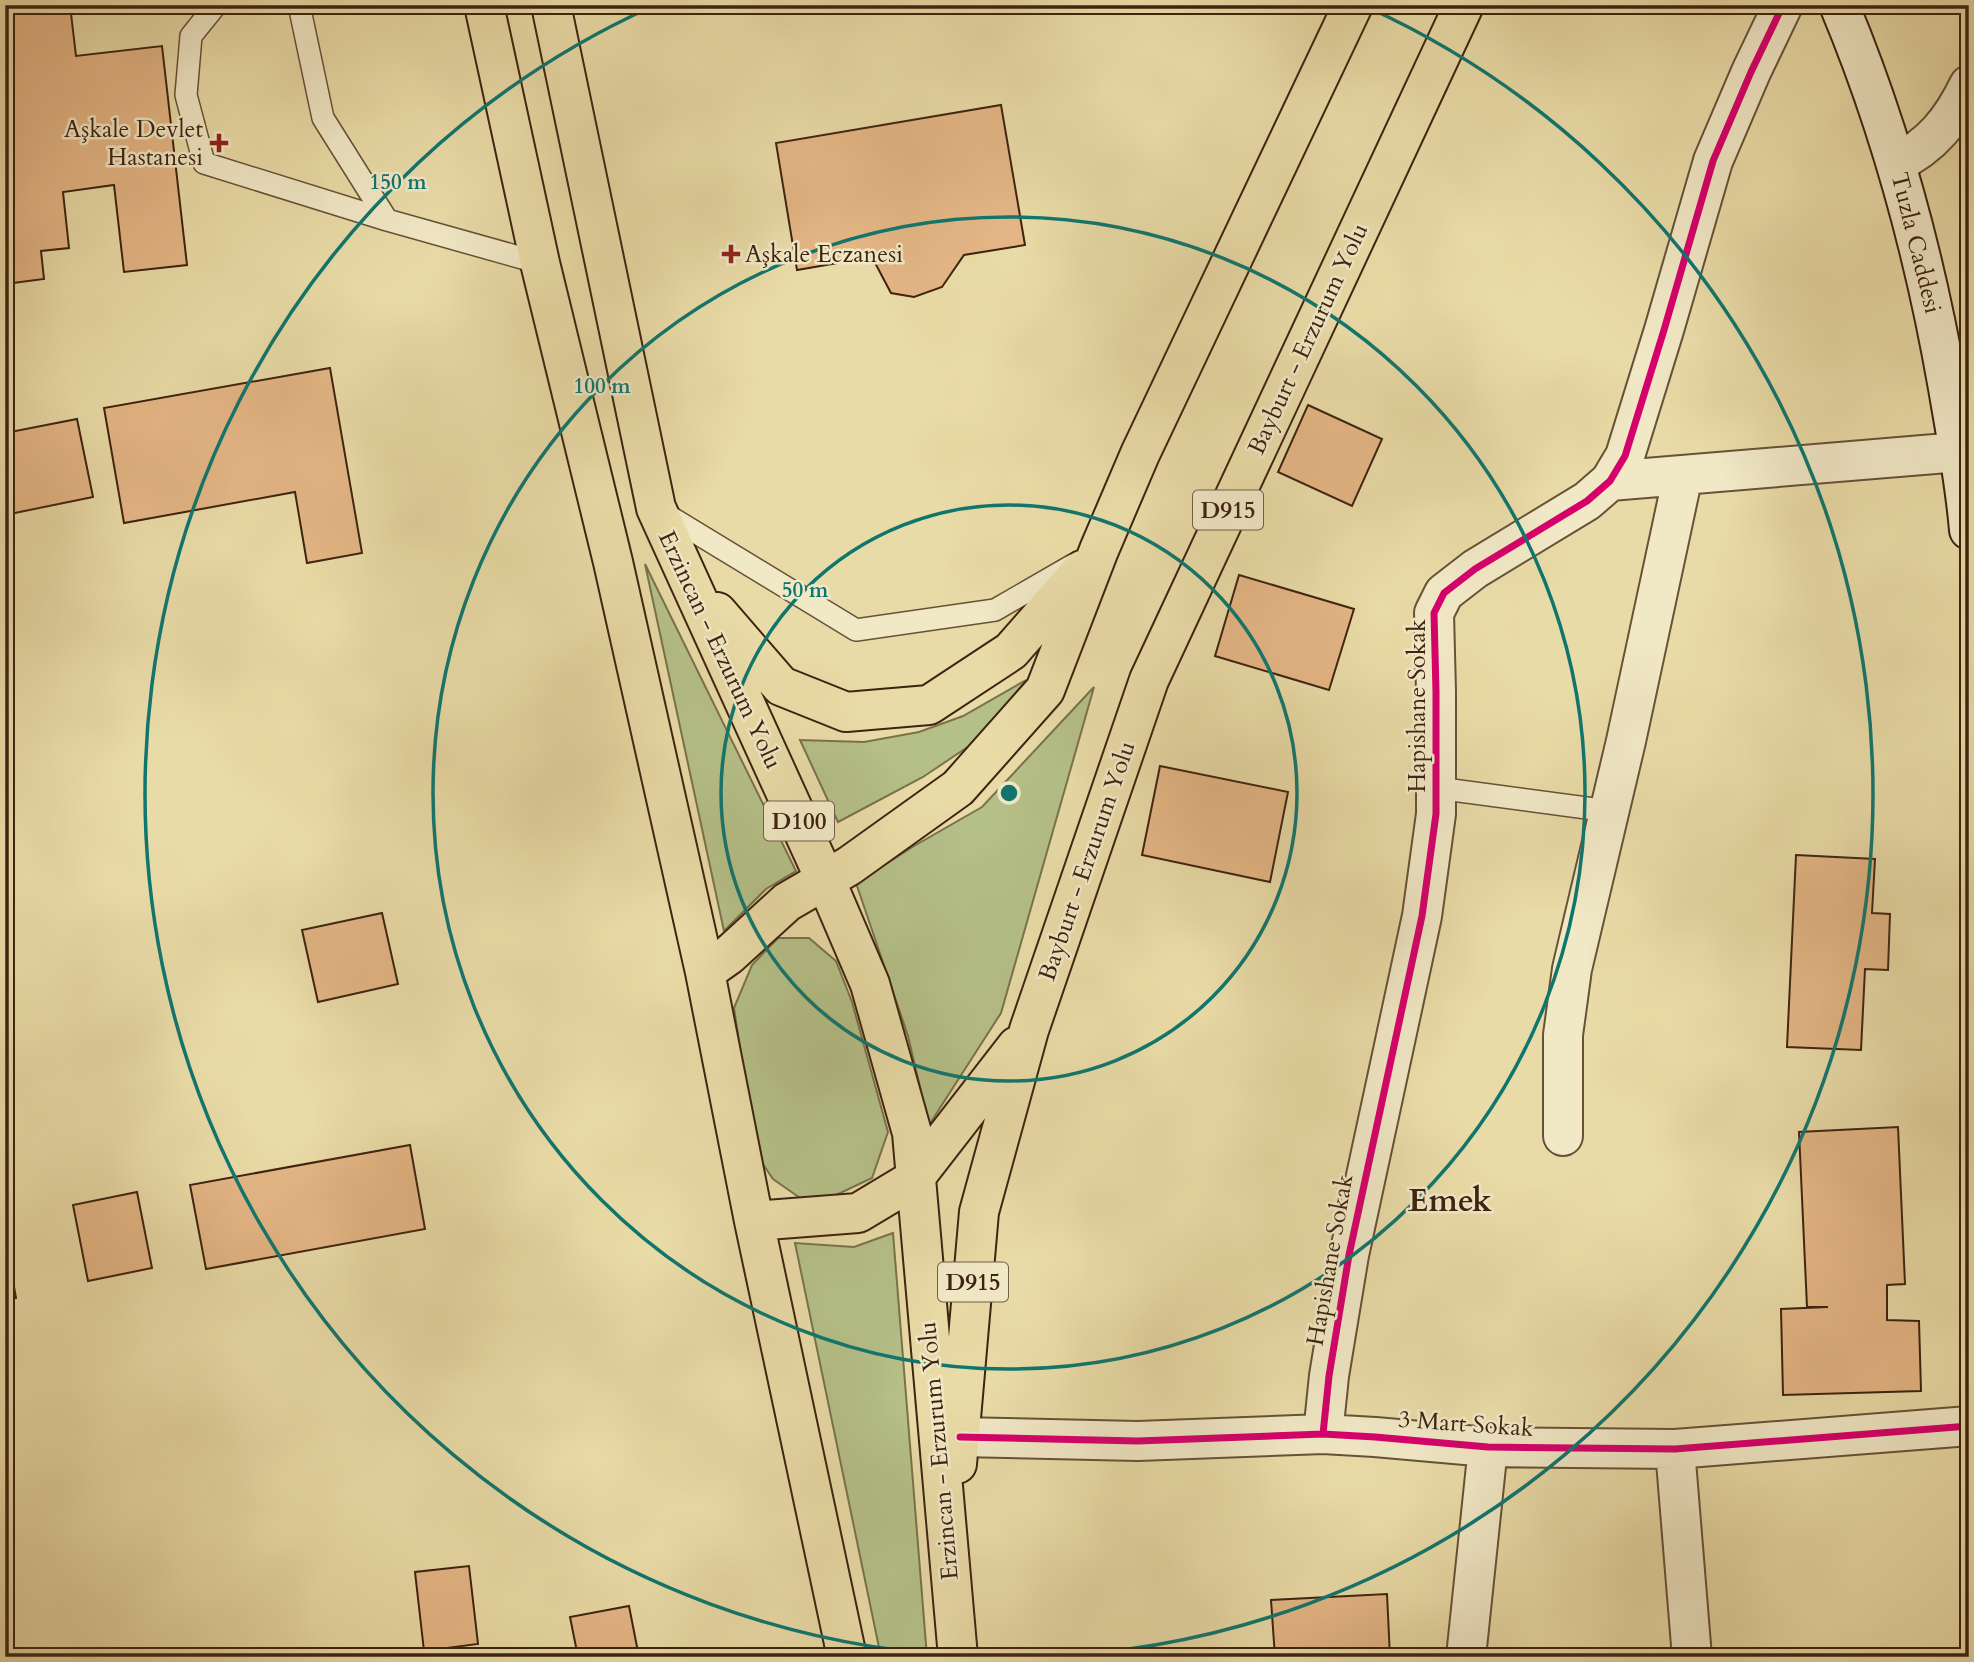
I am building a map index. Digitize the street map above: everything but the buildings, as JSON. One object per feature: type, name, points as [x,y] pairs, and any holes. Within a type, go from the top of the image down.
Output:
[{"type":"highway","points":[[484,5],[540,263],[613,562],[705,972],[754,1221],[846,1657]]},
{"type":"highway","name":"Erzincan - Erzurum Yolu","points":[[551,5],[656,508],[870,984],[912,1133],[958,1657]]},
{"type":"highway","points":[[705,972],[729,955],[787,902],[849,866],[958,788],[1045,690],[1099,550],[1140,454],[1353,5]]},
{"type":"highway","name":"Bayburt - Erzurum Yolu","points":[[946,1539],[960,1437],[979,1213],[1029,1030],[1149,680],[1464,5]]},
{"type":"highway","points":[[656,508],[719,615],[781,686],[846,712],[929,705],[1011,651],[1099,550]]},
{"type":"highway","name":"Bayburt - Erzurum Yolu","points":[[754,1221],[858,1213],[915,1178],[1029,1030]]},
{"type":"street","name":"Hapishane Sokak","points":[[1323,1434],[1329,1376],[1349,1255],[1422,916],[1436,814],[1434,613],[1444,593],[1475,569],[1587,501],[1609,481],[1625,456],[1713,161],[1783,5]]},
{"type":"street","name":"Tuzla Caddesi","points":[[1839,5],[1864,65],[1919,243],[1959,452],[1969,530]]},
{"type":"street","points":[[1896,163],[1912,155],[1940,132],[1952,117],[1969,85]]},
{"type":"street","points":[[1609,481],[1959,452]]},
{"type":"street","points":[[1563,1136],[1563,1035],[1570,982],[1626,741],[1683,475]]},
{"type":"street","name":"3 Mart Sokak","points":[[960,1437],[1138,1441],[1323,1434],[1488,1447],[1675,1449],[1969,1426]]},
{"type":"street","points":[[1466,1657],[1488,1447]]},
{"type":"street","points":[[1675,1449],[1692,1657]]},
{"type":"lane","points":[[216,5],[191,36],[186,95],[204,163],[387,220],[540,263]]},
{"type":"lane","points":[[299,5],[323,118],[387,220]]},
{"type":"lane","points":[[656,508],[856,631],[995,610],[1099,550]]},
{"type":"lane","points":[[1437,788],[1609,811]]},
{"type":"green space","points":[[645,564],[796,871],[766,889],[724,931]]},
{"type":"green space","points":[[1026,680],[978,740],[923,777],[838,822],[800,740],[864,742],[919,732],[963,716]]},
{"type":"green space","points":[[1094,687],[1001,1013],[929,1125],[908,1036],[856,883],[982,807]]},
{"type":"green space","points":[[778,938],[809,938],[836,961],[852,1002],[888,1132],[872,1178],[834,1196],[803,1200],[773,1179],[756,1154],[734,1008],[752,965]]},
{"type":"green space","points":[[893,1233],[927,1657],[881,1657],[795,1243],[854,1247]]},
{"type":"cycle path","points":[[1323,1434],[1329,1376],[1349,1255],[1422,916],[1436,814],[1434,613],[1444,593],[1475,569],[1587,501],[1610,481],[1625,456],[1713,161],[1783,5]]},
{"type":"cycle path","points":[[960,1437],[1138,1441],[1323,1434],[1488,1447],[1675,1449],[1969,1426]]},
{"type":"place","name":"Aşkale Devlet Hastanesi","points":[[219,143]]},
{"type":"place","name":"Aşkale Eczanesi","points":[[731,254]]},
{"type":"district","name":"Emek","points":[[1450,1201]]}]
